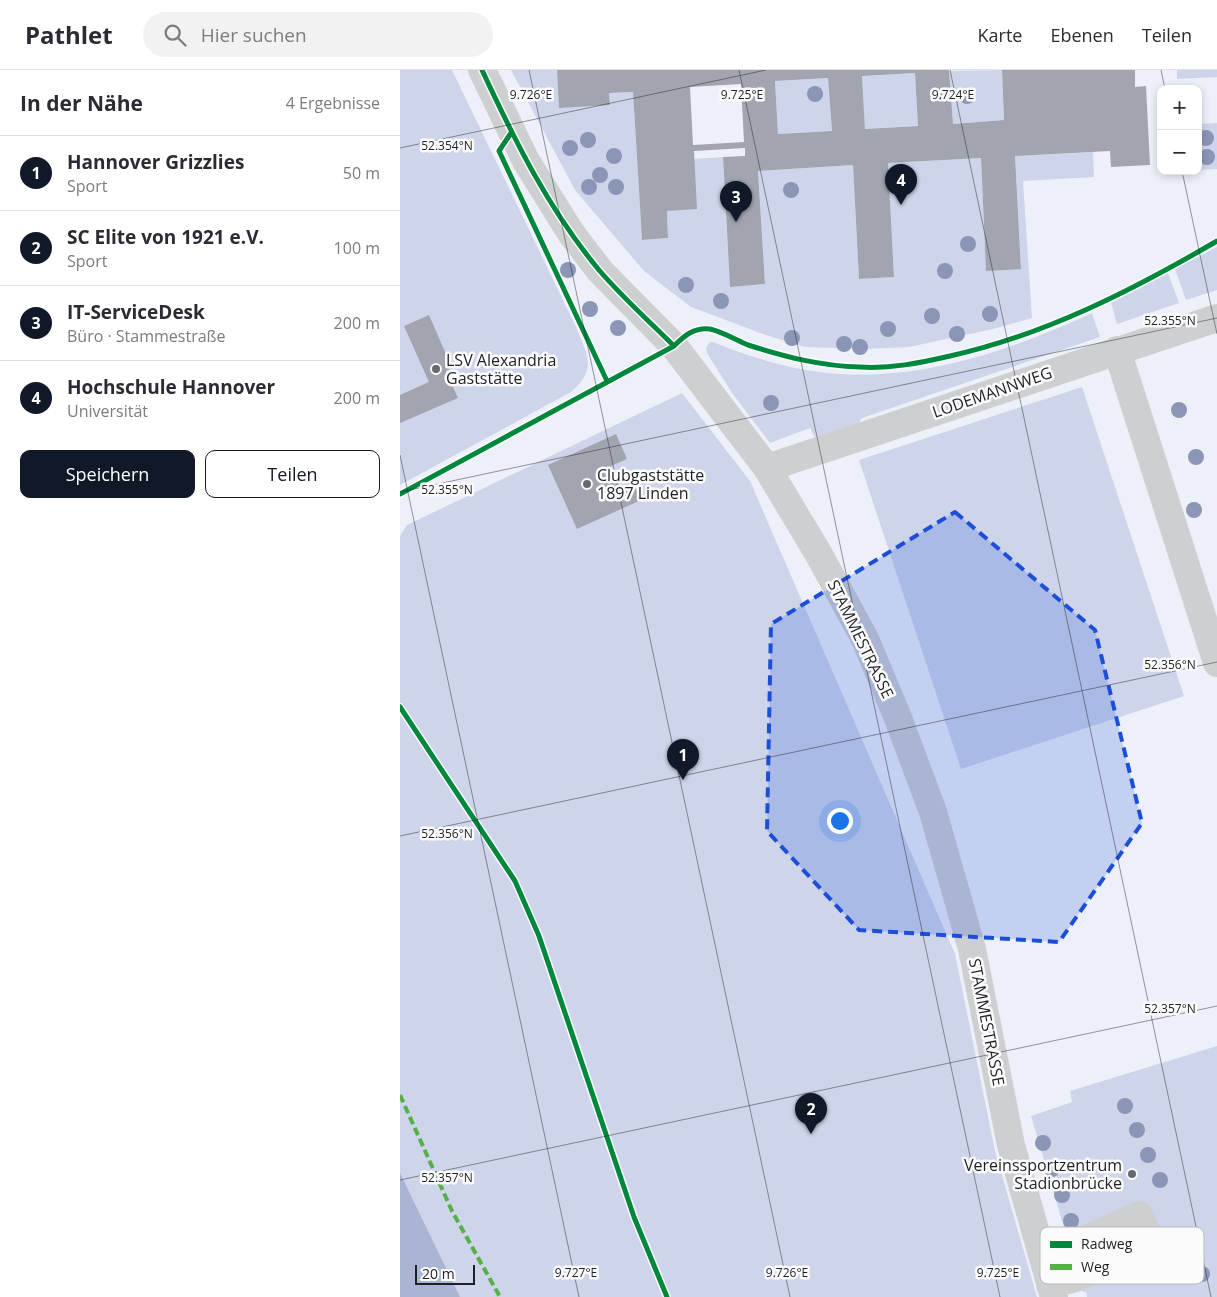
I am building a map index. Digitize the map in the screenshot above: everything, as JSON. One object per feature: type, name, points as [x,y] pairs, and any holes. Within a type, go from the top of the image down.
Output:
[{"type":"street","name":"STAMMESTRASSE","points":[[482,70],[526,161],[571,233],[600,271],[674,346],[767,468],[818,553],[865,640],[898,718],[933,812],[972,949],[1011,1145],[1040,1248]]},
{"type":"street","name":"LODEMANNWEG","points":[[767,468],[1217,318]]},
{"type":"street","points":[[1118,350],[1217,663]]},
{"type":"street","points":[[1113,1227],[1139,1215],[1145,1227]]},
{"type":"street","points":[[1052,1291],[1066,1284]]},
{"type":"highlighted area","points":[[955,512],[1095,630],[1142,823],[1059,942],[859,930],[767,831],[771,624]]},
{"type":"shaded area","points":[[400,70],[452,70],[576,327],[588,361],[585,376],[571,392],[400,485]]},
{"type":"shaded area","points":[[511,70],[557,70],[559,108],[610,104],[609,93],[633,92],[642,240],[668,238],[667,211],[694,159],[723,157],[730,286],[765,284],[758,171],[853,165],[859,279],[894,277],[888,163],[981,158],[986,270],[1021,268],[1015,156],[1093,152],[1094,177],[1023,181],[1032,318],[993,329],[909,347],[866,349],[805,347],[763,334],[691,307],[644,271],[575,190]]},
{"type":"shaded area","points":[[1002,70],[1004,120],[953,124],[949,71]]},
{"type":"shaded area","points":[[1177,70],[1217,70],[1217,77],[1177,79]]},
{"type":"shaded area","points":[[915,73],[918,126],[865,129],[862,76]]},
{"type":"shaded area","points":[[828,78],[832,131],[778,134],[775,81]]},
{"type":"shaded area","points":[[1217,123],[1217,169],[1202,170],[1202,124]]},
{"type":"shaded area","points":[[1217,247],[1217,290],[1186,300],[1175,269]]},
{"type":"shaded area","points":[[1168,273],[1179,303],[1117,324],[1111,303]]},
{"type":"shaded area","points":[[1092,313],[1100,337],[862,418],[859,423],[815,438],[810,428],[770,443],[732,393],[707,353],[706,348],[710,342],[713,342],[765,360],[819,372],[854,375],[889,373],[925,369],[993,352]]},
{"type":"shaded area","points":[[1082,387],[1184,696],[961,769],[859,460]]},
{"type":"shaded area","points":[[682,393],[750,481],[955,954],[995,1151],[1037,1297],[400,1297],[400,536],[407,525]]},
{"type":"shaded area","name":"Vereinssportzentrum Stadionbrücke","points":[[1217,1046],[1217,1297],[1087,1297],[1086,1292],[1083,1292],[1081,1284],[1204,1284],[1204,1227],[1064,1227],[1031,1116],[1072,1102],[1070,1091]]},
{"type":"shaded area","points":[[400,1173],[460,1297],[400,1297]]},
{"type":"building","points":[[557,70],[949,70],[953,124],[1004,120],[1002,70],[1135,70],[1135,87],[1146,86],[1150,165],[1111,167],[1110,151],[1015,156],[1021,269],[986,271],[981,158],[888,163],[894,277],[859,279],[853,165],[758,171],[765,284],[730,287],[723,157],[745,156],[745,148],[694,151],[697,209],[667,211],[668,238],[642,240],[633,92],[609,93],[610,105],[559,108]],"holes":[[[915,73],[918,126],[865,129],[862,76]],[[828,78],[832,131],[778,134],[775,81]],[[741,84],[744,142],[693,145],[690,87]]]},
{"type":"building","name":"LSV Alexandria Gaststätte","points":[[429,315],[452,368],[446,371],[458,398],[400,423],[400,395],[429,382],[404,326]]},
{"type":"building","name":"Clubgaststätte 1897 Linden","points":[[616,434],[627,459],[611,466],[620,487],[632,481],[641,500],[577,529],[548,465]]},
{"type":"marked path","points":[[400,1095],[452,1211],[500,1297]]},
{"type":"cycle path","points":[[482,70],[520,149],[564,223],[599,270],[674,346]]},
{"type":"cycle path","points":[[511,133],[499,151],[607,381]]},
{"type":"cycle path","points":[[400,494],[674,346],[686,336],[699,329],[710,329],[748,345],[790,357],[831,365],[871,367],[916,363],[985,347],[1054,323],[1088,309],[1153,277],[1217,241]]},
{"type":"cycle path","points":[[400,707],[515,881],[539,936],[634,1217],[667,1297]]},
{"type":"place","name":"Hochschule Hannover","points":[[901,205]]},
{"type":"place","name":"IT-ServiceDesk","points":[[736,222]]},
{"type":"place","name":"LSV Alexandria Gaststätte","points":[[436,369]]},
{"type":"place","name":"Clubgaststätte 1897 Linden","points":[[587,484]]},
{"type":"place","name":"Hannover Grizzlies","points":[[683,780]]},
{"type":"place","name":"SC Elite von 1921 e.V.","points":[[811,1134]]},
{"type":"place","name":"Vereinssportzentrum Stadionbrücke","points":[[1132,1174]]}]
